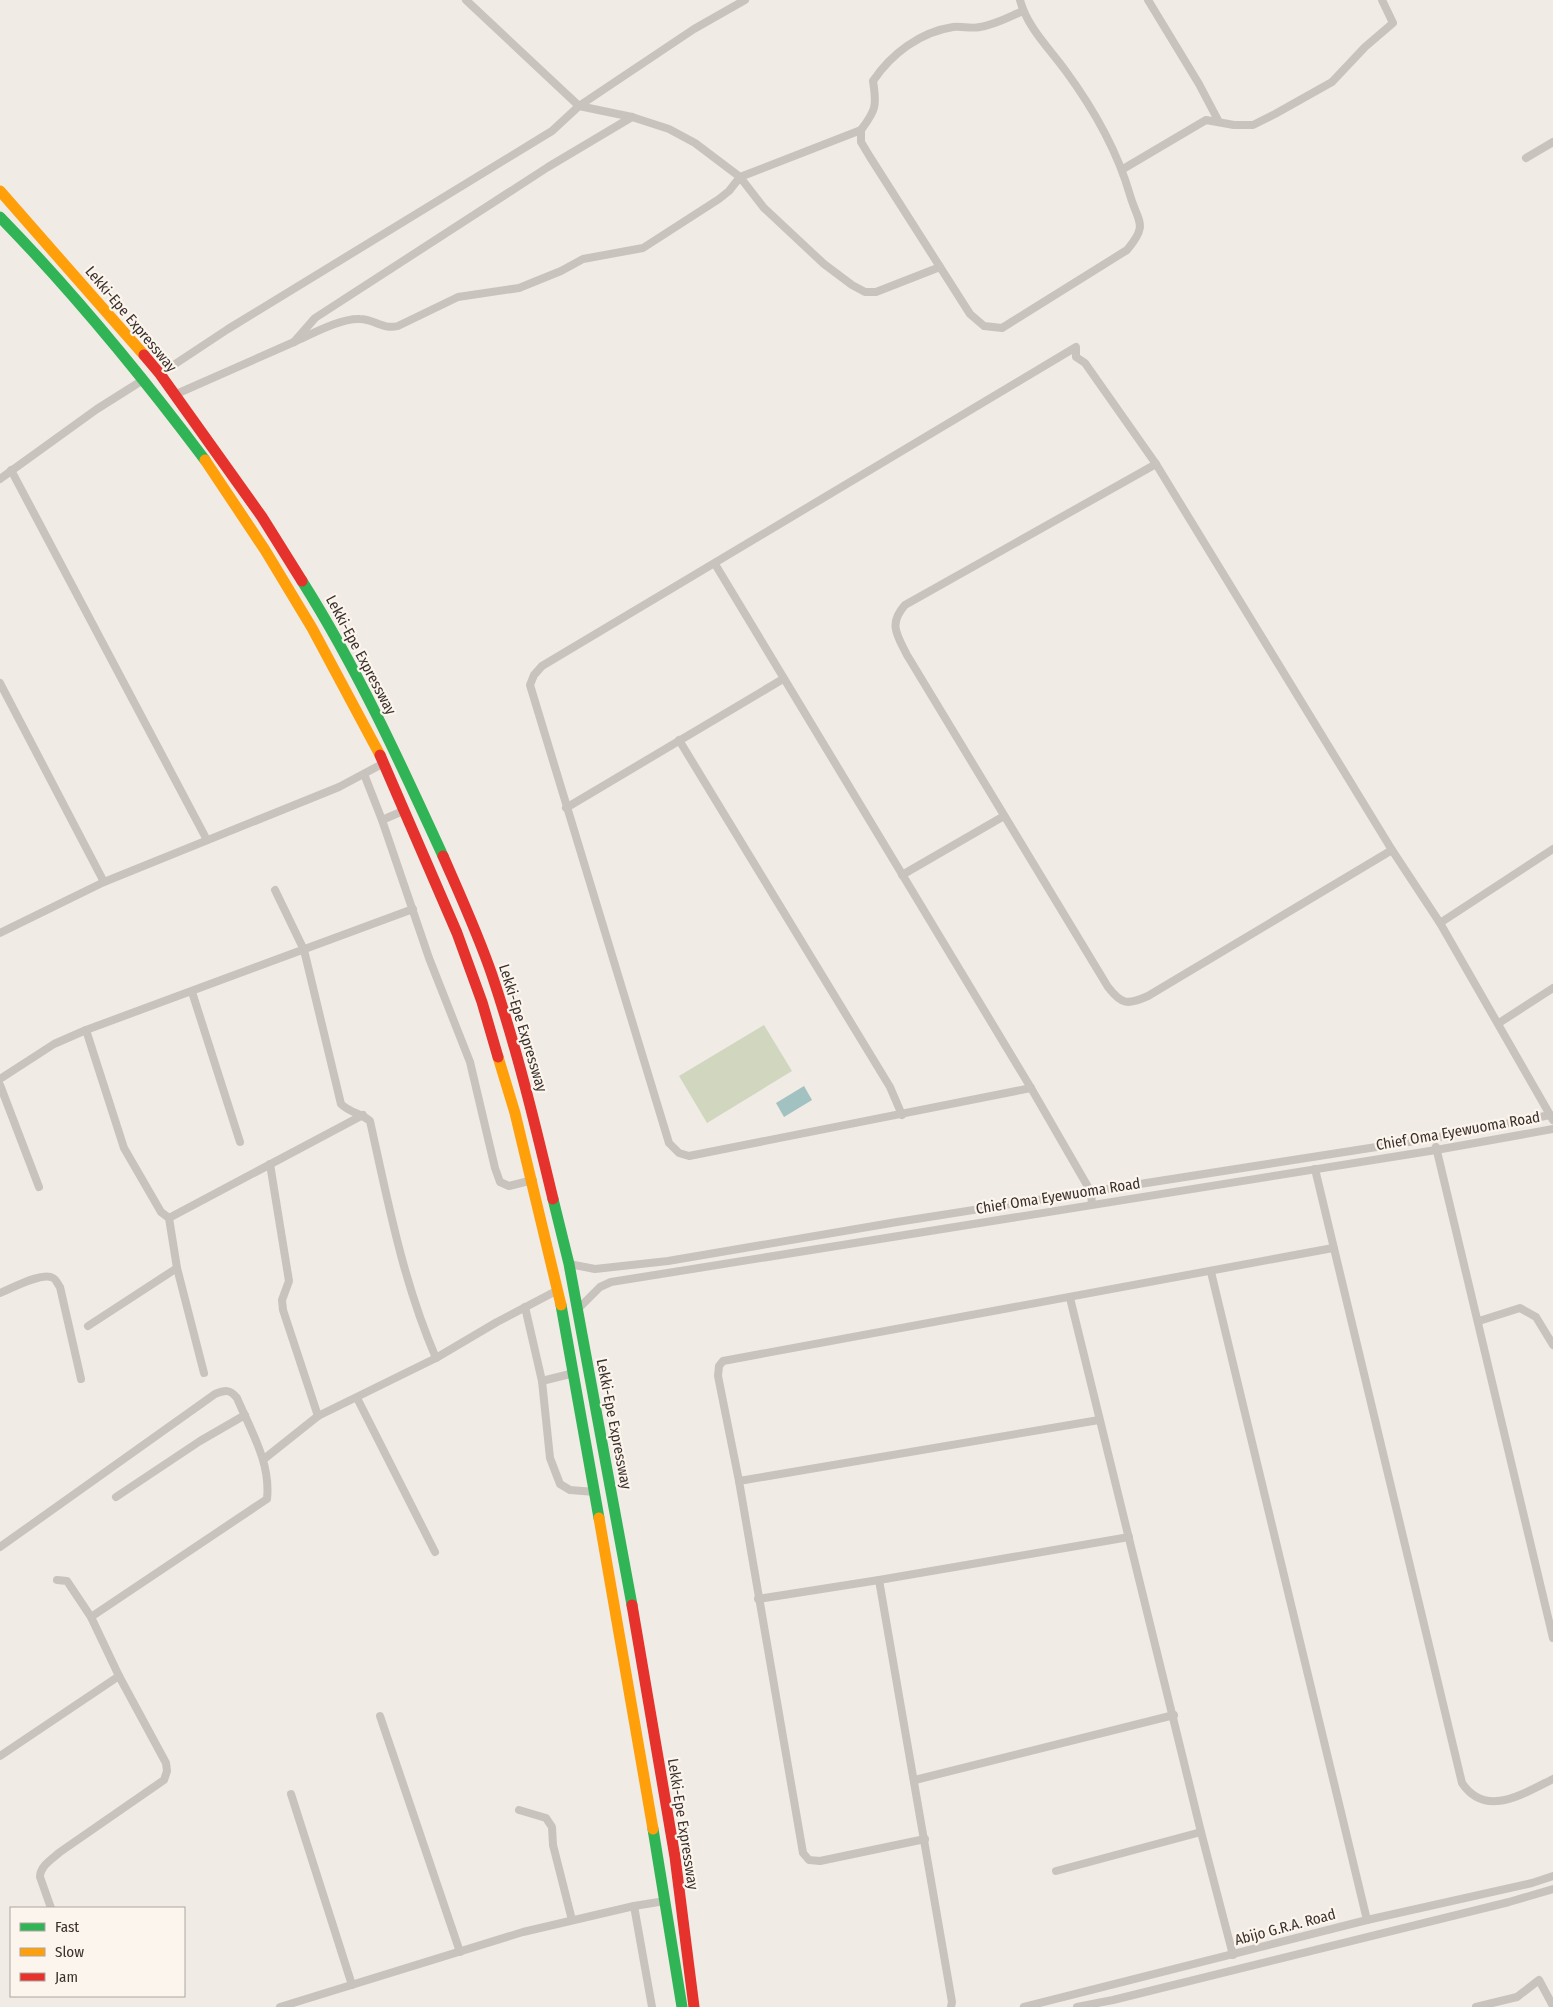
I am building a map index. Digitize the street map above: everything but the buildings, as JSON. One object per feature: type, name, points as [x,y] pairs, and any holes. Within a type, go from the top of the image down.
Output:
[{"type":"highway","name":"Lekki-Epe Expressway","points":[[0,190],[160,374],[262,517],[324,616],[396,752],[468,912],[492,976],[529,1098],[568,1264],[618,1522],[675,1857],[694,2007]]},
{"type":"highway","name":"Lekki-Epe Expressway","points":[[0,218],[34,252],[143,380],[210,468],[264,550],[312,628],[384,762],[457,933],[482,1002],[532,1180],[558,1290],[626,1670],[682,2007]]},
{"type":"highway","points":[[626,1670],[642,1667]]},
{"type":"street","points":[[466,0],[579,106],[632,117],[669,128],[695,144],[740,177],[764,208],[824,264],[852,285],[865,292],[876,292],[940,267]]},
{"type":"street","points":[[160,374],[228,329],[552,131],[579,106],[694,29],[745,0]]},
{"type":"street","points":[[861,130],[861,142],[870,157],[970,314],[984,326],[1002,328],[1127,250],[1139,236],[1141,222],[1132,204],[1123,170],[1098,120],[1065,70],[1041,40],[1023,11],[1020,0]]},
{"type":"street","points":[[1148,0],[1200,84],[1219,122]]},
{"type":"street","points":[[1123,170],[1206,120],[1234,125],[1254,125],[1332,82],[1365,47],[1393,23],[1382,0]]},
{"type":"street","points":[[174,395],[321,330],[358,319],[368,320],[389,328],[398,326],[444,303],[466,295],[519,288],[562,271],[583,259],[643,248],[719,199],[740,177],[861,130],[874,114],[876,98],[873,81],[884,66],[899,52],[927,34],[954,27],[979,28],[1000,22],[1023,11]]},
{"type":"street","points":[[294,342],[315,318],[548,167],[632,117]]},
{"type":"street","points":[[1526,158],[1553,142]]},
{"type":"street","points":[[1031,1088],[689,1156],[679,1153],[669,1143],[530,685],[534,675],[542,666],[1076,347],[1076,357],[1085,363],[1156,464],[1392,850],[1440,923],[1499,1023],[1551,1117]]},
{"type":"street","points":[[0,479],[97,409],[143,380]]},
{"type":"street","points":[[1156,464],[906,606],[898,613],[895,622],[897,635],[907,655],[1108,987],[1117,999],[1125,1003],[1135,1002],[1148,996],[1392,850]]},
{"type":"street","points":[[11,470],[207,840]]},
{"type":"street","points":[[715,564],[1031,1088],[1090,1192],[1092,1204]]},
{"type":"street","points":[[566,808],[783,679]]},
{"type":"street","points":[[0,683],[104,882]]},
{"type":"street","points":[[679,740],[890,1088],[902,1115]]},
{"type":"street","points":[[0,933],[104,882],[338,787],[384,762]]},
{"type":"street","points":[[364,774],[382,820],[429,958],[470,1062],[500,1182],[509,1186],[532,1180]]},
{"type":"street","points":[[382,820],[404,811]]},
{"type":"street","points":[[902,876],[1004,816]]},
{"type":"street","points":[[1440,923],[1553,849]]},
{"type":"street","points":[[275,890],[304,950],[341,1104],[349,1112],[363,1115],[370,1122],[395,1237],[419,1321],[436,1358]]},
{"type":"street","points":[[0,1079],[54,1044],[86,1030],[412,909]]},
{"type":"street","points":[[1499,1023],[1553,988]]},
{"type":"street","points":[[192,992],[240,1142]]},
{"type":"street","points":[[86,1030],[124,1148],[162,1212],[169,1218],[178,1268],[204,1373]]},
{"type":"street","points":[[0,1085],[39,1187]]},
{"type":"street","points":[[169,1218],[363,1115]]},
{"type":"street","name":"Chief Oma Eyewuoma Road","points":[[568,1264],[595,1269],[668,1261],[897,1222],[1434,1138],[1551,1117]]},
{"type":"street","name":"Chief Oma Eyewuoma Road","points":[[577,1310],[600,1287],[611,1282],[1436,1150],[1553,1129]]},
{"type":"street","points":[[1434,1138],[1553,1638]]},
{"type":"street","points":[[270,1164],[289,1282],[282,1300],[283,1310],[318,1416]]},
{"type":"street","points":[[1316,1169],[1333,1248],[1398,1508],[1462,1783],[1469,1793],[1480,1800],[1496,1802],[1514,1798],[1553,1779]]},
{"type":"street","points":[[925,1839],[820,1862],[809,1860],[803,1853],[739,1482],[718,1376],[719,1366],[723,1361],[1333,1248]]},
{"type":"street","points":[[88,1326],[178,1268]]},
{"type":"street","points":[[1211,1272],[1367,1920]]},
{"type":"street","points":[[0,1293],[36,1278],[45,1276],[53,1278],[60,1287],[81,1379]]},
{"type":"street","points":[[264,1459],[318,1416],[436,1358],[558,1290]]},
{"type":"street","points":[[1070,1298],[1233,1955]]},
{"type":"street","points":[[525,1307],[542,1381],[550,1458],[560,1484],[570,1490],[595,1492]]},
{"type":"street","points":[[1478,1321],[1520,1308],[1536,1316],[1553,1345]]},
{"type":"street","points":[[542,1381],[574,1373]]},
{"type":"street","points":[[0,1547],[215,1394],[224,1390],[232,1392],[237,1398],[264,1459],[268,1485],[267,1499],[91,1617]]},
{"type":"street","points":[[356,1398],[435,1552]]},
{"type":"street","points":[[116,1497],[200,1441],[244,1415]]},
{"type":"street","points":[[739,1482],[1099,1420]]},
{"type":"street","points":[[758,1599],[1128,1537]]},
{"type":"street","points":[[51,1907],[40,1877],[40,1872],[45,1865],[60,1852],[164,1780],[167,1772],[166,1762],[118,1676],[91,1617],[67,1581],[58,1580]]},
{"type":"street","points":[[879,1580],[953,2005]]},
{"type":"street","points":[[0,1756],[118,1676]]},
{"type":"street","points":[[915,1780],[1174,1715]]},
{"type":"street","points":[[380,1716],[460,1952]]},
{"type":"street","points":[[291,1794],[352,1985]]},
{"type":"street","points":[[519,1810],[546,1818],[552,1826],[553,1845],[572,1920]]},
{"type":"street","points":[[1056,1871],[1201,1832]]},
{"type":"street","name":"Abijo G.R.A. Road","points":[[1024,2007],[1367,1920],[1532,1883],[1553,1876]]},
{"type":"street","name":"Abijo G.R.A. Road","points":[[1077,2007],[1111,2003],[1509,1902],[1553,1889]]},
{"type":"street","points":[[280,2007],[572,1920],[665,1901]]},
{"type":"street","points":[[634,1906],[652,2007]]},
{"type":"street","points":[[1476,2007],[1517,1997],[1540,1980],[1553,2006]]},
{"type":"green space","points":[[764,1025],[792,1071],[707,1123],[679,1076]]},
{"type":"water","points":[[804,1086],[812,1100],[784,1117],[776,1103]]},
{"type":"traffic: fast","points":[[0,217],[106,335],[205,460]]},
{"type":"traffic: fast","points":[[302,581],[359,681],[443,856]]},
{"type":"traffic: fast","points":[[553,1199],[569,1264],[632,1605]]},
{"type":"traffic: fast","points":[[561,1305],[599,1518]]},
{"type":"traffic: fast","points":[[653,1829],[682,2007]]},
{"type":"traffic: slow","points":[[0,191],[144,355]]},
{"type":"traffic: slow","points":[[205,460],[265,550],[312,628],[380,755]]},
{"type":"traffic: slow","points":[[498,1057],[515,1113],[561,1305]]},
{"type":"traffic: slow","points":[[599,1518],[653,1829]]},
{"type":"traffic: jam","points":[[144,355],[160,374],[262,517],[302,581]]},
{"type":"traffic: jam","points":[[380,755],[457,933],[482,1002],[498,1057]]},
{"type":"traffic: jam","points":[[443,856],[481,945],[510,1031],[553,1199]]},
{"type":"traffic: jam","points":[[632,1605],[675,1857],[694,2007]]}]
